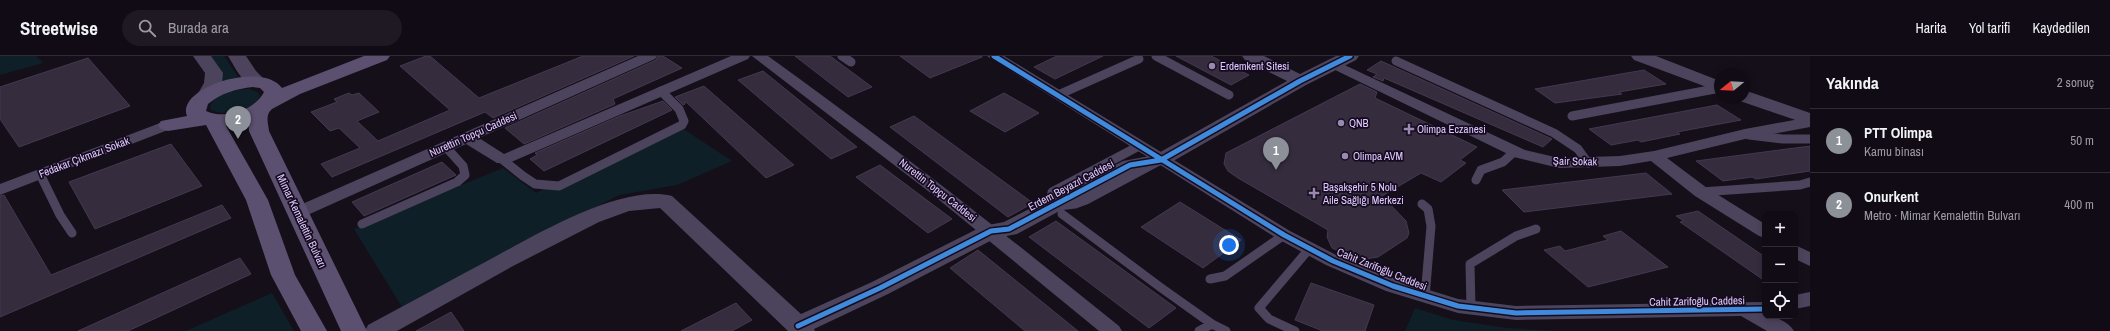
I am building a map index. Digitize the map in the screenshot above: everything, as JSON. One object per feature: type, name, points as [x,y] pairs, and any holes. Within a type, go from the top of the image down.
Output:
[{"type":"main road","points":[[168,125],[205,110],[231,85],[260,82],[331,65],[356,56]]},
{"type":"main road","points":[[205,110],[234,118],[263,107],[300,87],[381,56]]},
{"type":"main road","name":"Mimar Kemalettin Bulvarı","points":[[260,82],[272,87],[274,92],[257,118],[259,131],[354,331]]},
{"type":"main road","points":[[205,110],[257,200],[283,274],[314,331]]},
{"type":"street","points":[[202,56],[214,73],[213,83],[205,110]]},
{"type":"street","points":[[237,56],[249,75],[260,82]]},
{"type":"street","name":"Nurettin Topçu Caddesi","points":[[297,213],[650,56]]},
{"type":"street","points":[[467,137],[503,160],[743,56]]},
{"type":"street","name":"Nurettin Topçu Caddesi","points":[[759,56],[835,110],[991,231],[1112,331]]},
{"type":"street","name":"Cahit Zarifoğlu Caddesi","points":[[994,56],[1284,235],[1393,286],[1425,297],[1471,308],[1516,313],[1745,310],[1762,308]]},
{"type":"street","points":[[1251,56],[1300,81]]},
{"type":"street","points":[[1640,56],[1714,85]]},
{"type":"street","name":"Erdem Beyazıt Caddesi","points":[[801,328],[991,231],[1009,228],[1056,210],[1130,165],[1161,160],[1300,81],[1342,60]]},
{"type":"street","name":"Şair Sokak","points":[[1342,60],[1515,152],[1539,160],[1559,163],[1588,163],[1654,156],[1745,134],[1810,121]]},
{"type":"street","points":[[1750,98],[1810,121]]},
{"type":"street","name":"Fedakar Çıkmazı Sokak","points":[[0,190],[168,125]]},
{"type":"street","points":[[1654,156],[1702,192],[1762,230]]},
{"type":"street","points":[[377,331],[450,290],[589,218],[618,206],[646,200],[665,201],[801,328]]},
{"type":"street","points":[[1798,253],[1810,260]]},
{"type":"street","points":[[1798,301],[1810,299]]},
{"type":"street","points":[[1745,310],[1784,331]]},
{"type":"lane","points":[[842,56],[851,62]]},
{"type":"lane","points":[[1156,56],[1228,96]]},
{"type":"lane","points":[[1058,95],[1139,59]]},
{"type":"lane","points":[[1396,61],[1523,118],[1563,138],[1582,152],[1588,163]]},
{"type":"lane","points":[[1572,116],[1714,88]]},
{"type":"lane","points":[[503,160],[535,186],[545,188],[559,186],[682,125],[684,122],[679,109],[661,91]]},
{"type":"lane","points":[[1745,134],[1782,139],[1810,139]]},
{"type":"lane","points":[[362,224],[450,185],[464,175],[462,166],[445,146]]},
{"type":"lane","points":[[1139,146],[1052,192],[1056,210],[1212,324],[1226,331]]},
{"type":"lane","points":[[1476,180],[1480,170],[1503,162],[1515,152]]},
{"type":"lane","points":[[40,174],[60,215],[72,233]]},
{"type":"lane","points":[[1702,192],[1800,185],[1810,182]]},
{"type":"lane","points":[[1422,204],[1428,209],[1431,226],[1425,297]]},
{"type":"lane","points":[[1471,308],[1470,264],[1472,261],[1516,236],[1536,229]]},
{"type":"lane","points":[[1210,279],[1225,276],[1284,235]]},
{"type":"lane","points":[[1295,331],[1270,320],[1261,314],[1259,308],[1310,248]]},
{"type":"lane","points":[[1199,331],[1212,324]]},
{"type":"shaded area","points":[[0,56],[36,56],[43,63],[0,75]]},
{"type":"shaded area","points":[[211,56],[224,56],[239,78],[220,83],[221,72]]},
{"type":"shaded area","points":[[250,89],[259,93],[260,96],[251,106],[231,113],[211,110],[210,107],[212,102],[221,95],[227,92]]},
{"type":"shaded area","points":[[676,124],[732,161],[677,185],[619,195],[402,307],[354,229],[503,168],[536,193]]},
{"type":"shaded area","points":[[272,293],[294,331],[186,331]]},
{"type":"shaded area","points":[[1415,308],[1453,320],[1507,328],[1558,331],[1405,331]]},
{"type":"building","points":[[426,56],[430,56],[479,98],[583,56],[634,56],[493,118],[485,112],[332,177],[321,164],[360,148],[339,128],[330,131],[311,112],[337,102],[334,99],[349,93],[352,95],[359,93],[379,112],[357,121],[378,141],[450,110],[400,66]]},
{"type":"building","points":[[658,56],[663,56],[682,68],[613,99],[615,104],[524,144],[505,128],[656,60]]},
{"type":"building","points":[[795,56],[830,56],[872,87],[848,97]]},
{"type":"building","points":[[900,56],[982,56],[982,57],[930,78]]},
{"type":"building","points":[[1057,56],[1103,56],[1055,79],[1034,67]]},
{"type":"building","name":"Erdemkent Sitesi","points":[[1176,56],[1211,56],[1249,75],[1231,85]]},
{"type":"building","points":[[88,58],[130,106],[19,147],[0,119],[0,87]]},
{"type":"building","points":[[1381,61],[1552,139],[1543,147],[1384,78],[1383,81],[1373,77],[1377,74],[1367,70]]},
{"type":"building","points":[[1644,70],[1666,84],[1619,92],[1622,94],[1555,103],[1535,89]]},
{"type":"building","points":[[763,71],[857,147],[831,159],[738,80]]},
{"type":"building","name":"Olimpa AVM","points":[[1360,84],[1377,92],[1375,98],[1477,147],[1460,160],[1466,163],[1441,182],[1421,173],[1382,196],[1406,221],[1409,233],[1407,238],[1378,257],[1365,259],[1356,259],[1332,248],[1327,237],[1328,230],[1238,178],[1228,171],[1224,164],[1226,153]]},
{"type":"building","points":[[704,86],[794,165],[766,178],[685,101],[685,104],[683,105],[675,97]]},
{"type":"building","points":[[1004,93],[1039,113],[1005,132],[970,111]]},
{"type":"building","points":[[663,101],[672,110],[544,171],[530,159],[537,155],[535,153],[620,116]]},
{"type":"building","points":[[1717,105],[1741,120],[1677,132],[1680,134],[1641,142],[1638,140],[1611,145],[1589,129]]},
{"type":"building","points":[[914,116],[1033,203],[1008,217],[890,127]]},
{"type":"building","points":[[171,144],[202,186],[95,229],[69,182]]},
{"type":"building","points":[[1810,146],[1810,171],[1756,179],[1752,177],[1723,181],[1696,161]]},
{"type":"building","points":[[442,162],[456,175],[364,216],[352,202]]},
{"type":"building","points":[[880,165],[952,219],[928,233],[856,177]]},
{"type":"building","points":[[1646,173],[1672,194],[1524,212],[1502,190]]},
{"type":"building","points":[[4,195],[51,275],[222,205],[231,218],[0,317],[0,196]]},
{"type":"building","points":[[1180,202],[1241,240],[1203,268],[1141,227]]},
{"type":"building","points":[[1698,211],[1762,255],[1762,279],[1680,222],[1684,221],[1676,216]]},
{"type":"building","points":[[1056,221],[1176,308],[1149,328],[1029,237]]},
{"type":"building","points":[[1621,231],[1668,267],[1588,287],[1544,250],[1560,246],[1565,251],[1608,240],[1603,236]]},
{"type":"building","points":[[978,250],[1078,331],[1025,331],[950,268]]},
{"type":"building","points":[[240,258],[251,274],[128,331],[78,331]]},
{"type":"building","points":[[1311,283],[1374,305],[1365,331],[1323,331],[1295,320]]},
{"type":"building","points":[[736,303],[752,320],[732,331],[681,331]]},
{"type":"building","points":[[451,312],[464,331],[416,331]]},
{"type":"cycle path","points":[[994,56],[1284,235],[1333,261],[1393,286],[1458,306],[1516,313],[1762,309]]},
{"type":"cycle path","points":[[798,326],[880,288],[991,231],[1009,229],[1130,165],[1161,160],[1300,81],[1350,56]]},
{"type":"place","name":"Erdemkent Sitesi","points":[[1212,66]]},
{"type":"place","name":"QNB","points":[[1341,123]]},
{"type":"place","name":"Olimpa Eczanesi","points":[[1409,129]]},
{"type":"place","name":"Onurkent","points":[[238,139]]},
{"type":"place","name":"Olimpa AVM","points":[[1345,156]]},
{"type":"place","name":"PTT Olimpa","points":[[1276,170]]},
{"type":"place","name":"Başakşehir 5 Nolu Aile Sağlığı Merkezi","points":[[1314,193]]}]
